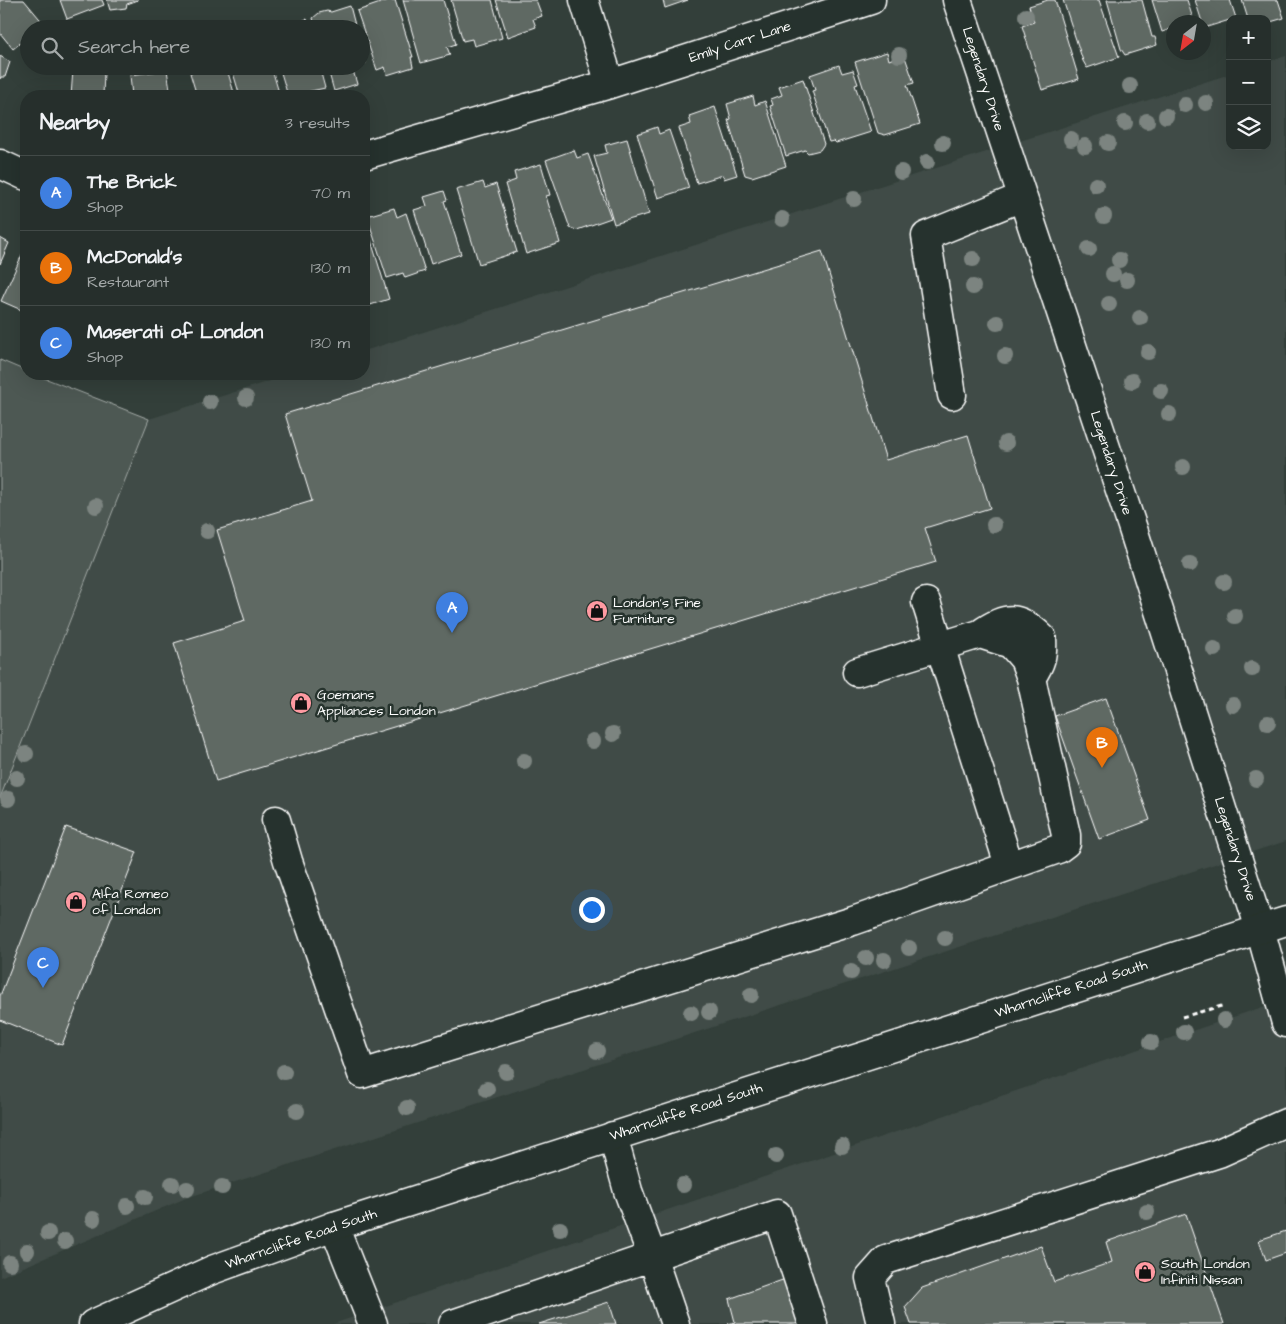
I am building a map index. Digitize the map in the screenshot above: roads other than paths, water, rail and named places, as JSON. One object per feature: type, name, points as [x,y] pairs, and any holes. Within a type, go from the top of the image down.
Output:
[{"type":"street","points":[[584,0],[610,84]]},
{"type":"street","name":"Emily Carr Lane","points":[[370,153],[610,84],[871,0]]},
{"type":"street","name":"Legendary Drive","points":[[957,0],[1133,529],[1260,928],[1286,1023]]},
{"type":"street","points":[[0,164],[20,173]]},
{"type":"street","points":[[952,395],[926,236],[1022,197]]},
{"type":"street","points":[[926,602],[1009,865]]},
{"type":"street","points":[[276,820],[288,861],[362,1074],[853,921],[1058,849],[1066,843],[1066,835],[1031,678],[1024,659],[1010,644],[980,634],[856,672]]},
{"type":"street","name":"Wharncliffe Road South","points":[[93,1324],[212,1270],[334,1226],[1286,920]]},
{"type":"street","points":[[881,1324],[870,1278],[886,1260],[1219,1153],[1286,1123]]},
{"type":"street","points":[[613,1136],[628,1191],[675,1324]]},
{"type":"street","points":[[453,1324],[778,1214],[814,1324]]},
{"type":"street","points":[[334,1226],[373,1324]]},
{"type":"place","name":"London's Fine Furniture","points":[[597,611]]},
{"type":"place","name":"The Brick","points":[[452,633]]},
{"type":"place","name":"Goemans Appliances London","points":[[301,703]]},
{"type":"place","name":"McDonald's","points":[[1102,768]]},
{"type":"place","name":"Alfa Romeo of London","points":[[76,902]]},
{"type":"place","name":"Maserati of London","points":[[43,988]]},
{"type":"place","name":"South London Infiniti Nissan","points":[[1145,1272]]}]
